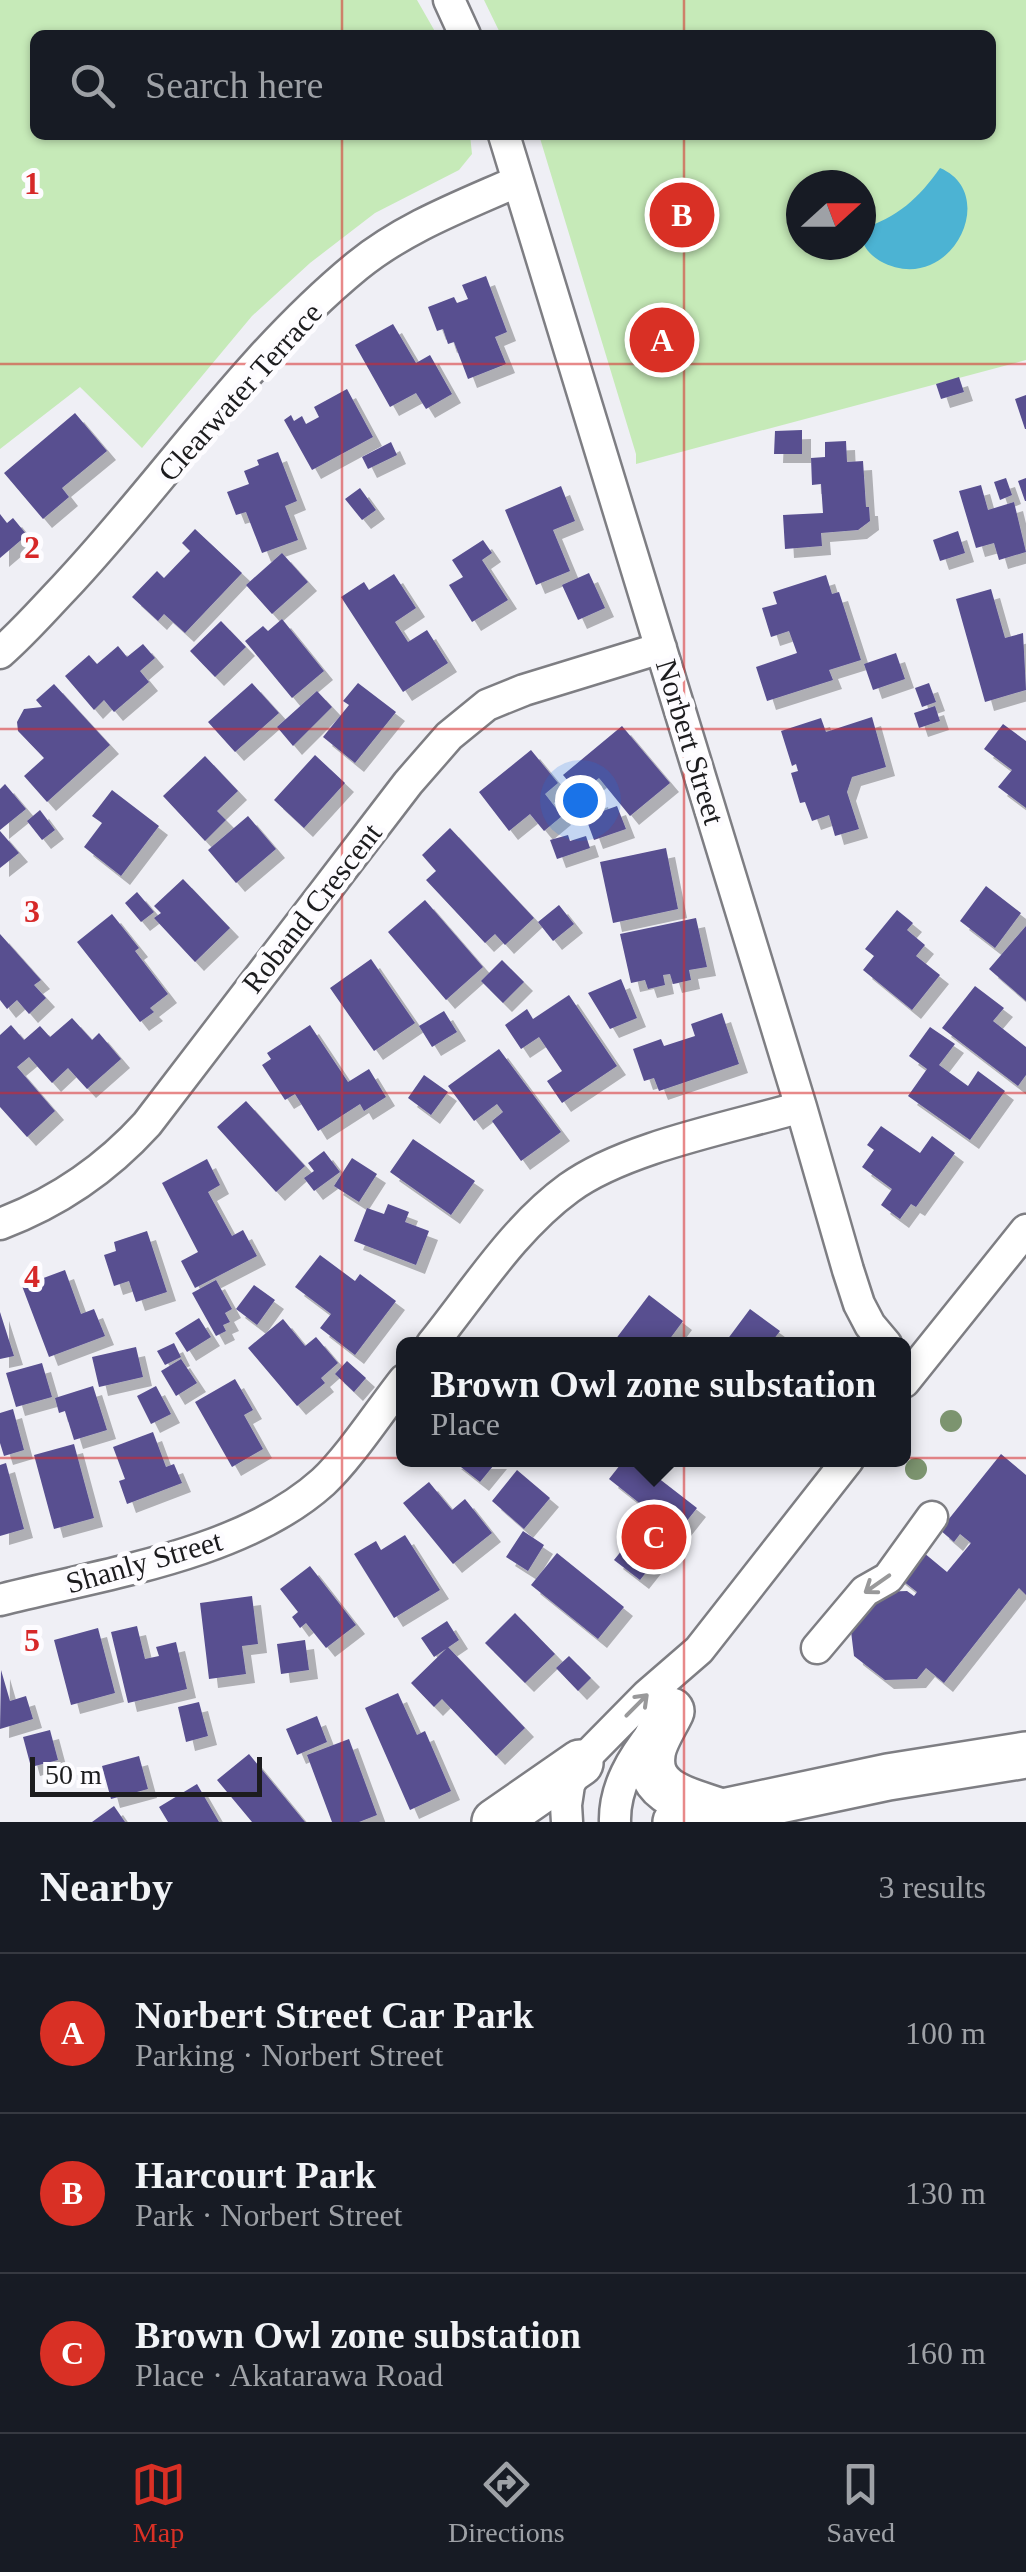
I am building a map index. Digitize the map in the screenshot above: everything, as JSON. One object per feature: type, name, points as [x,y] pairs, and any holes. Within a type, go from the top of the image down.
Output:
[{"type":"highway","points":[[670,1711],[652,1754],[654,1775],[661,1788],[697,1817],[888,1776],[1026,1755]]},
{"type":"highway","points":[[495,1822],[580,1763]]},
{"type":"street","points":[[449,0],[463,30]]},
{"type":"street","name":"Norbert Street","points":[[506,140],[859,1304],[880,1337]]},
{"type":"street","name":"Clearwater Terrace","points":[[0,653],[115,534],[274,348],[357,266],[416,225],[518,180]]},
{"type":"street","name":"Roband Crescent","points":[[0,1224],[42,1206],[72,1187],[118,1155],[147,1124],[408,783],[450,736],[487,705],[661,648]]},
{"type":"street","points":[[438,1337],[530,1223],[568,1188],[637,1154],[801,1106]]},
{"type":"street","points":[[911,1366],[1026,1230]]},
{"type":"street","name":"Shanly Street","points":[[0,1600],[202,1549],[243,1533],[323,1482],[396,1390]]},
{"type":"street","points":[[568,1822],[566,1804],[580,1763],[647,1694],[699,1650],[843,1467]]},
{"type":"street","points":[[817,1648],[865,1591],[888,1578],[932,1517]]},
{"type":"street","points":[[615,1822],[614,1806],[632,1759],[670,1711],[699,1650]]},
{"type":"green space","points":[[0,0],[417,0],[434,30],[30,30],[30,140],[471,140],[472,154],[459,170],[375,213],[310,263],[252,316],[142,448],[80,387],[0,449]]},
{"type":"green space","points":[[484,0],[1026,0],[1026,360],[636,464],[541,140],[996,140],[996,30],[499,30]]},
{"type":"water","points":[[940,168],[958,181],[966,199],[966,219],[959,238],[946,255],[927,266],[905,269],[876,259],[876,223],[906,206]]},
{"type":"building","points":[[486,276],[507,332],[495,337],[506,364],[468,379],[454,342],[448,344],[443,329],[437,331],[428,307],[454,297],[457,303],[468,299],[462,285]]},
{"type":"building","points":[[393,324],[416,363],[430,355],[452,394],[426,409],[416,393],[390,407],[355,345]]},
{"type":"building","points":[[959,377],[964,392],[941,399],[936,384]]},
{"type":"building","points":[[347,389],[373,437],[312,470],[284,420],[291,415],[294,421],[302,416],[306,424],[319,417],[314,407]]},
{"type":"building","points":[[1026,395],[1026,429],[1025,429],[1015,399]]},
{"type":"building","points":[[75,413],[107,451],[62,488],[69,497],[43,519],[4,473]]},
{"type":"building","points":[[802,430],[802,454],[774,454],[775,431]]},
{"type":"building","points":[[846,441],[847,462],[863,461],[870,521],[858,530],[821,533],[822,546],[785,549],[783,515],[823,513],[821,484],[812,485],[811,458],[825,457],[825,442]]},
{"type":"building","points":[[391,442],[397,455],[368,469],[362,457]]},
{"type":"building","points":[[278,452],[297,501],[285,506],[298,540],[262,553],[246,512],[236,515],[227,492],[249,484],[244,471],[259,465],[257,460]]},
{"type":"building","points":[[1006,478],[1012,495],[1000,500],[994,482]]},
{"type":"building","points":[[1026,478],[1026,501],[1025,501],[1018,481]]},
{"type":"building","points":[[981,485],[988,510],[1014,502],[1026,552],[999,560],[994,543],[976,548],[959,491]]},
{"type":"building","points":[[561,486],[575,521],[553,530],[570,571],[536,585],[505,510]]},
{"type":"building","points":[[360,488],[376,510],[362,520],[345,499]]},
{"type":"building","points":[[0,514],[7,523],[13,518],[27,535],[0,558]]},
{"type":"building","points":[[195,529],[242,573],[185,633],[164,614],[158,621],[132,597],[157,571],[164,578],[190,551],[182,543]]},
{"type":"building","points":[[958,531],[965,553],[940,561],[933,540]]},
{"type":"building","points":[[483,540],[492,553],[482,560],[508,600],[472,622],[449,585],[463,577],[452,560]]},
{"type":"building","points":[[282,553],[308,582],[272,614],[246,585]]},
{"type":"building","points":[[589,573],[605,608],[578,620],[562,585]]},
{"type":"building","points":[[394,574],[416,608],[395,622],[408,642],[427,630],[448,663],[403,692],[341,597],[364,582],[369,590]]},
{"type":"building","points":[[826,575],[832,594],[839,592],[861,660],[829,670],[833,680],[767,701],[756,667],[797,653],[789,631],[771,637],[762,608],[777,604],[773,592]]},
{"type":"building","points":[[991,589],[1005,638],[1023,633],[1026,690],[985,702],[956,599]]},
{"type":"building","points":[[282,619],[324,671],[292,698],[245,641],[263,626],[268,631]]},
{"type":"building","points":[[221,621],[246,647],[215,677],[190,651]]},
{"type":"building","points":[[143,644],[155,658],[140,671],[149,682],[114,712],[104,700],[94,710],[65,676],[89,655],[97,664],[118,646],[127,657]]},
{"type":"building","points":[[896,653],[905,679],[873,690],[864,664]]},
{"type":"building","points":[[252,683],[279,713],[235,752],[208,722]]},
{"type":"building","points":[[358,683],[396,712],[355,763],[323,737],[349,705],[343,701]]},
{"type":"building","points":[[929,683],[936,702],[922,707],[915,688]]},
{"type":"building","points":[[54,684],[110,745],[47,802],[24,776],[44,758],[18,731],[17,722],[24,709],[42,707],[36,700]]},
{"type":"building","points":[[317,691],[332,707],[293,746],[277,727]]},
{"type":"building","points":[[935,706],[940,721],[919,728],[914,713]]},
{"type":"building","points":[[872,717],[886,767],[852,777],[847,792],[859,829],[835,836],[829,815],[812,821],[805,802],[800,803],[791,773],[798,771],[796,764],[792,766],[781,731],[821,718],[826,732]]},
{"type":"building","points":[[1003,724],[1026,741],[1026,808],[998,787],[1012,770],[984,749]]},
{"type":"building","points":[[622,726],[670,783],[630,816],[599,778],[579,794],[563,775]]},
{"type":"building","points":[[531,750],[558,783],[545,794],[562,816],[544,831],[530,814],[509,831],[479,792]]},
{"type":"building","points":[[315,755],[345,783],[304,828],[274,800]]},
{"type":"building","points":[[205,756],[238,791],[217,811],[226,820],[205,841],[163,796]]},
{"type":"building","points":[[5,784],[26,809],[0,830],[0,789]]},
{"type":"building","points":[[112,790],[159,826],[121,876],[84,847],[102,823],[92,816]]},
{"type":"building","points":[[599,798],[603,811],[617,806],[626,829],[594,840],[581,805]]},
{"type":"building","points":[[40,810],[55,830],[42,840],[27,821]]},
{"type":"building","points":[[248,816],[276,849],[236,883],[208,850]]},
{"type":"building","points":[[450,828],[534,918],[505,945],[495,934],[485,943],[426,880],[436,871],[422,855]]},
{"type":"building","points":[[0,831],[19,853],[0,868]]},
{"type":"building","points":[[568,835],[570,841],[586,836],[590,848],[557,859],[550,840]]},
{"type":"building","points":[[666,848],[678,909],[613,923],[600,862]]},
{"type":"building","points":[[183,879],[230,928],[195,962],[154,918],[161,913],[154,906]]},
{"type":"building","points":[[986,886],[1021,913],[995,948],[960,921]]},
{"type":"building","points":[[137,892],[154,912],[141,922],[125,903]]},
{"type":"building","points":[[425,900],[483,967],[446,1000],[388,932]]},
{"type":"building","points":[[559,905],[574,924],[553,941],[538,922]]},
{"type":"building","points":[[897,910],[913,923],[907,930],[925,945],[916,956],[940,975],[912,1010],[863,970],[874,956],[865,949]]},
{"type":"building","points":[[112,914],[168,994],[140,1022],[77,942]]},
{"type":"building","points":[[696,918],[707,967],[689,970],[691,980],[673,984],[670,974],[663,975],[665,985],[648,989],[645,980],[631,983],[620,934]]},
{"type":"building","points":[[1026,926],[1026,1001],[989,969]]},
{"type":"building","points":[[0,934],[41,980],[34,985],[46,998],[29,1014],[17,1000],[7,1009],[0,1000]]},
{"type":"building","points":[[371,959],[415,1023],[374,1051],[330,988]]},
{"type":"building","points":[[502,960],[524,982],[503,1003],[481,981]]},
{"type":"building","points":[[621,979],[637,1018],[610,1029],[588,993]]},
{"type":"building","points":[[975,986],[1004,1008],[993,1021],[1026,1047],[1026,1075],[1018,1086],[942,1028]]},
{"type":"building","points":[[569,995],[617,1066],[562,1103],[547,1081],[562,1071],[539,1037],[521,1049],[505,1025],[527,1009],[533,1019]]},
{"type":"building","points":[[444,1011],[457,1032],[432,1047],[419,1026]]},
{"type":"building","points":[[722,1013],[739,1064],[659,1091],[654,1078],[644,1081],[633,1049],[661,1039],[664,1046],[695,1036],[691,1024]]},
{"type":"building","points":[[72,1018],[92,1040],[99,1033],[121,1059],[87,1089],[68,1068],[52,1083],[29,1057],[17,1067],[55,1111],[27,1137],[0,1107],[0,1035],[11,1025],[24,1040],[40,1026],[50,1037]]},
{"type":"building","points":[[310,1025],[348,1082],[369,1069],[386,1097],[364,1111],[360,1104],[318,1131],[295,1094],[285,1100],[262,1065],[271,1059],[267,1053]]},
{"type":"building","points":[[930,1027],[955,1044],[939,1065],[968,1086],[978,1071],[1005,1091],[970,1140],[908,1096],[927,1069],[909,1056]]},
{"type":"building","points":[[499,1049],[561,1132],[521,1161],[492,1121],[503,1112],[497,1104],[474,1121],[448,1086]]},
{"type":"building","points":[[424,1075],[448,1092],[431,1115],[408,1098]]},
{"type":"building","points":[[246,1101],[305,1166],[276,1192],[217,1127]]},
{"type":"building","points":[[881,1126],[920,1153],[932,1136],[955,1153],[916,1207],[911,1204],[900,1219],[881,1205],[892,1189],[862,1167],[874,1150],[867,1145]]},
{"type":"building","points":[[413,1139],[475,1181],[451,1215],[390,1172]]},
{"type":"building","points":[[324,1151],[340,1172],[314,1191],[304,1178],[314,1171],[308,1163]]},
{"type":"building","points":[[352,1158],[377,1174],[359,1202],[334,1186]]},
{"type":"building","points":[[207,1159],[220,1185],[208,1192],[232,1236],[243,1230],[257,1256],[195,1288],[181,1261],[198,1252],[162,1183]]},
{"type":"building","points":[[388,1204],[409,1212],[405,1222],[429,1231],[416,1265],[354,1241],[367,1208],[384,1214]]},
{"type":"building","points":[[147,1231],[167,1292],[136,1302],[129,1281],[114,1286],[104,1255],[116,1251],[114,1242]]},
{"type":"building","points":[[320,1255],[355,1281],[360,1274],[396,1301],[355,1355],[320,1328],[331,1314],[295,1287]]},
{"type":"building","points":[[65,1270],[81,1314],[94,1309],[105,1336],[49,1357],[22,1286]]},
{"type":"building","points":[[216,1280],[232,1309],[225,1313],[230,1322],[223,1325],[226,1331],[216,1336],[192,1293]]},
{"type":"building","points":[[254,1285],[275,1300],[257,1325],[236,1309]]},
{"type":"building","points":[[649,1295],[683,1321],[671,1337],[617,1337]]},
{"type":"building","points":[[750,1309],[780,1331],[775,1337],[729,1337]]},
{"type":"building","points":[[0,1312],[14,1356],[0,1359]]},
{"type":"building","points":[[199,1318],[211,1337],[187,1352],[175,1333]]},
{"type":"building","points":[[283,1319],[305,1346],[316,1337],[338,1363],[321,1378],[325,1383],[297,1406],[248,1348]]},
{"type":"building","points":[[174,1343],[181,1357],[165,1365],[157,1351]]},
{"type":"building","points":[[136,1347],[143,1377],[99,1387],[92,1357]]},
{"type":"building","points":[[181,1359],[197,1383],[176,1396],[161,1371]]},
{"type":"building","points":[[347,1361],[366,1378],[354,1392],[335,1374]]},
{"type":"building","points":[[42,1363],[52,1397],[16,1407],[6,1373]]},
{"type":"building","points":[[235,1379],[253,1410],[244,1415],[263,1449],[232,1467],[195,1402]]},
{"type":"building","points":[[93,1386],[107,1430],[74,1440],[65,1411],[59,1413],[55,1398]]},
{"type":"building","points":[[156,1386],[171,1414],[151,1424],[137,1396]]},
{"type":"building","points":[[13,1409],[24,1450],[4,1456],[0,1413]]},
{"type":"building","points":[[153,1432],[166,1467],[174,1464],[182,1483],[127,1504],[119,1481],[125,1479],[113,1447]]},
{"type":"building","points":[[74,1444],[94,1518],[54,1529],[34,1455]]},
{"type":"building","points":[[1001,1454],[1026,1475],[1026,1595],[1019,1588],[944,1683],[926,1668],[917,1679],[885,1680],[854,1656],[850,1623],[875,1592],[907,1591],[914,1596],[917,1592],[884,1566],[906,1538],[947,1572],[971,1543],[960,1534],[954,1542],[940,1530]]},
{"type":"building","points":[[6,1463],[24,1529],[0,1536],[0,1465]]},
{"type":"building","points":[[461,1467],[492,1467],[480,1482]]},
{"type":"building","points":[[618,1467],[644,1467],[697,1508],[640,1580],[614,1560],[652,1513],[609,1479]]},
{"type":"building","points":[[517,1470],[550,1498],[524,1529],[492,1501]]},
{"type":"building","points":[[429,1482],[452,1510],[465,1499],[492,1533],[453,1564],[403,1503]]},
{"type":"building","points":[[523,1531],[544,1545],[528,1571],[506,1557]]},
{"type":"building","points":[[405,1535],[440,1590],[394,1618],[354,1554],[376,1541],[381,1550]]},
{"type":"building","points":[[557,1553],[624,1607],[598,1639],[531,1585]]},
{"type":"building","points":[[310,1566],[356,1625],[326,1648],[306,1623],[300,1628],[292,1617],[298,1612],[280,1589]]},
{"type":"building","points":[[252,1596],[258,1644],[242,1646],[246,1674],[209,1679],[200,1603]]},
{"type":"building","points":[[515,1613],[555,1654],[525,1683],[485,1643]]},
{"type":"building","points":[[447,1621],[459,1640],[434,1657],[421,1638]]},
{"type":"building","points":[[137,1626],[145,1659],[159,1656],[156,1647],[176,1642],[187,1689],[128,1703],[111,1632]]},
{"type":"building","points":[[98,1628],[115,1693],[71,1705],[54,1640]]},
{"type":"building","points":[[305,1640],[309,1670],[281,1674],[277,1644]]},
{"type":"building","points":[[448,1647],[525,1728],[496,1756],[442,1699],[434,1707],[411,1683]]},
{"type":"building","points":[[569,1656],[591,1678],[578,1691],[556,1668]]},
{"type":"building","points":[[1,1670],[10,1701],[26,1696],[33,1719],[0,1729]]},
{"type":"building","points":[[398,1693],[417,1735],[425,1731],[451,1791],[410,1810],[365,1708]]},
{"type":"building","points":[[199,1702],[208,1736],[186,1742],[178,1707]]},
{"type":"building","points":[[317,1716],[327,1742],[297,1755],[286,1729]]},
{"type":"building","points":[[50,1730],[58,1760],[31,1767],[23,1737]]},
{"type":"building","points":[[349,1739],[377,1815],[359,1822],[332,1822],[307,1755]]},
{"type":"building","points":[[249,1754],[305,1822],[252,1822],[217,1780]]},
{"type":"building","points":[[139,1756],[148,1789],[111,1799],[102,1766]]},
{"type":"building","points":[[197,1784],[219,1822],[168,1822],[159,1807]]},
{"type":"building","points":[[114,1806],[125,1822],[92,1822]]},
{"type":"place","name":"Harcourt Park","points":[[682,215]]},
{"type":"place","name":"Norbert Street Car Park","points":[[662,340]]},
{"type":"place","name":"Brown Owl zone substation","points":[[654,1537]]}]
